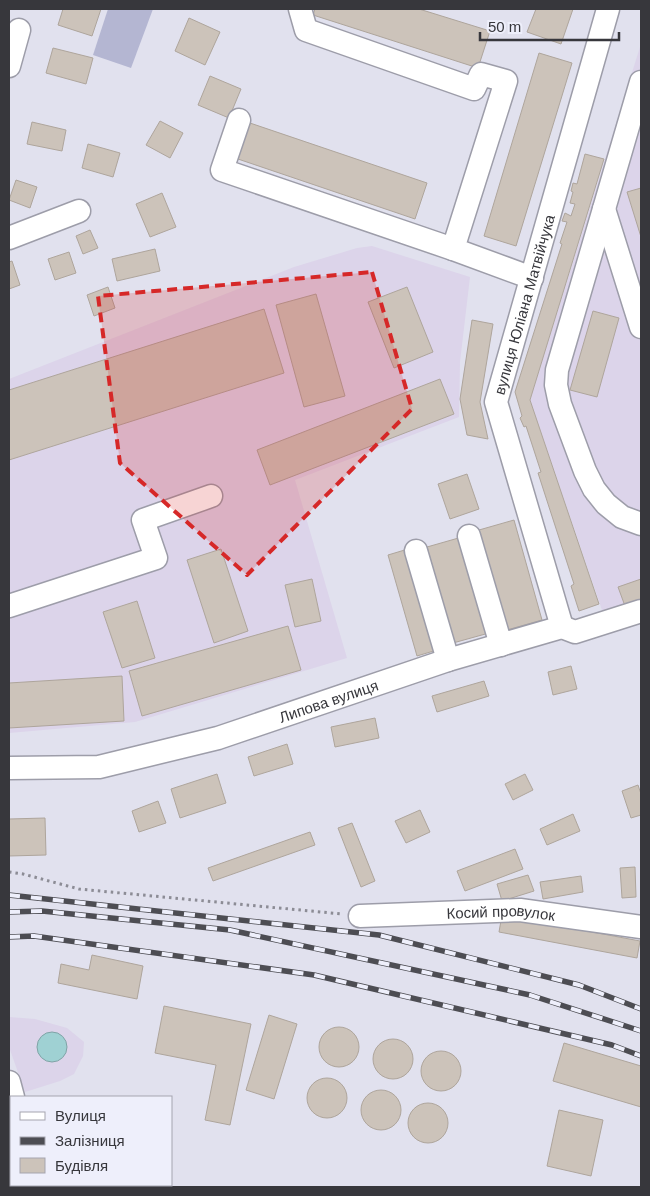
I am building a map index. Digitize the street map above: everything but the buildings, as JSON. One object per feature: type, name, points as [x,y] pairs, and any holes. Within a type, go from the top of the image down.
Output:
[{"type":"street","points":[[300,9],[306,30],[474,89],[481,74],[506,81],[453,249]]},
{"type":"street","name":"вулиця Юліана Матвійчука","points":[[562,627],[496,402],[608,9]]},
{"type":"street","points":[[9,66],[19,30]]},
{"type":"street","points":[[641,82],[632,144],[604,209],[557,370],[556,384],[560,404],[585,471],[594,489],[606,504],[622,517],[641,524]]},
{"type":"street","points":[[239,120],[222,170],[532,278]]},
{"type":"street","points":[[604,209],[641,327]]},
{"type":"street","points":[[9,238],[79,211]]},
{"type":"street","points":[[9,606],[156,558],[143,520],[211,496]]},
{"type":"street","points":[[469,536],[501,645]]},
{"type":"street","points":[[416,551],[448,660]]},
{"type":"street","name":"Липова вулиця","points":[[9,768],[99,767],[218,738],[448,660],[562,627],[575,632],[641,611]]},
{"type":"street","name":"Косий провулок","points":[[360,916],[520,910],[641,927]]},
{"type":"street","points":[[9,1082],[13,1096]]},
{"type":"path","points":[[9,872],[79,889],[360,916]]},
{"type":"highlighted area","points":[[372,272],[412,409],[247,575],[120,463],[98,296]]},
{"type":"shaded area","points":[[108,9],[153,9],[131,68],[93,55]]},
{"type":"shaded area","points":[[640,47],[641,600],[603,613],[530,400]]},
{"type":"shaded area","points":[[372,246],[470,277],[460,362],[459,417],[295,480],[347,658],[135,722],[9,733],[9,379],[294,267],[357,248]]},
{"type":"shaded area","points":[[9,1017],[35,1019],[67,1028],[84,1042],[83,1056],[74,1074],[60,1081],[25,1092],[9,1047]]},
{"type":"shaded area","points":[[52,1032],[58,1033],[66,1041],[66,1053],[58,1061],[52,1062],[46,1061],[38,1053],[37,1047],[38,1041],[46,1033]]},
{"type":"shaded area","points":[[9,1108],[10,1186],[35,1187],[9,1187]]},
{"type":"railway","points":[[9,895],[379,935],[579,985],[641,1009]]},
{"type":"railway","points":[[9,912],[42,911],[230,930],[530,995],[641,1031]]},
{"type":"railway","points":[[9,937],[34,936],[314,975],[612,1045],[641,1056]]}]
